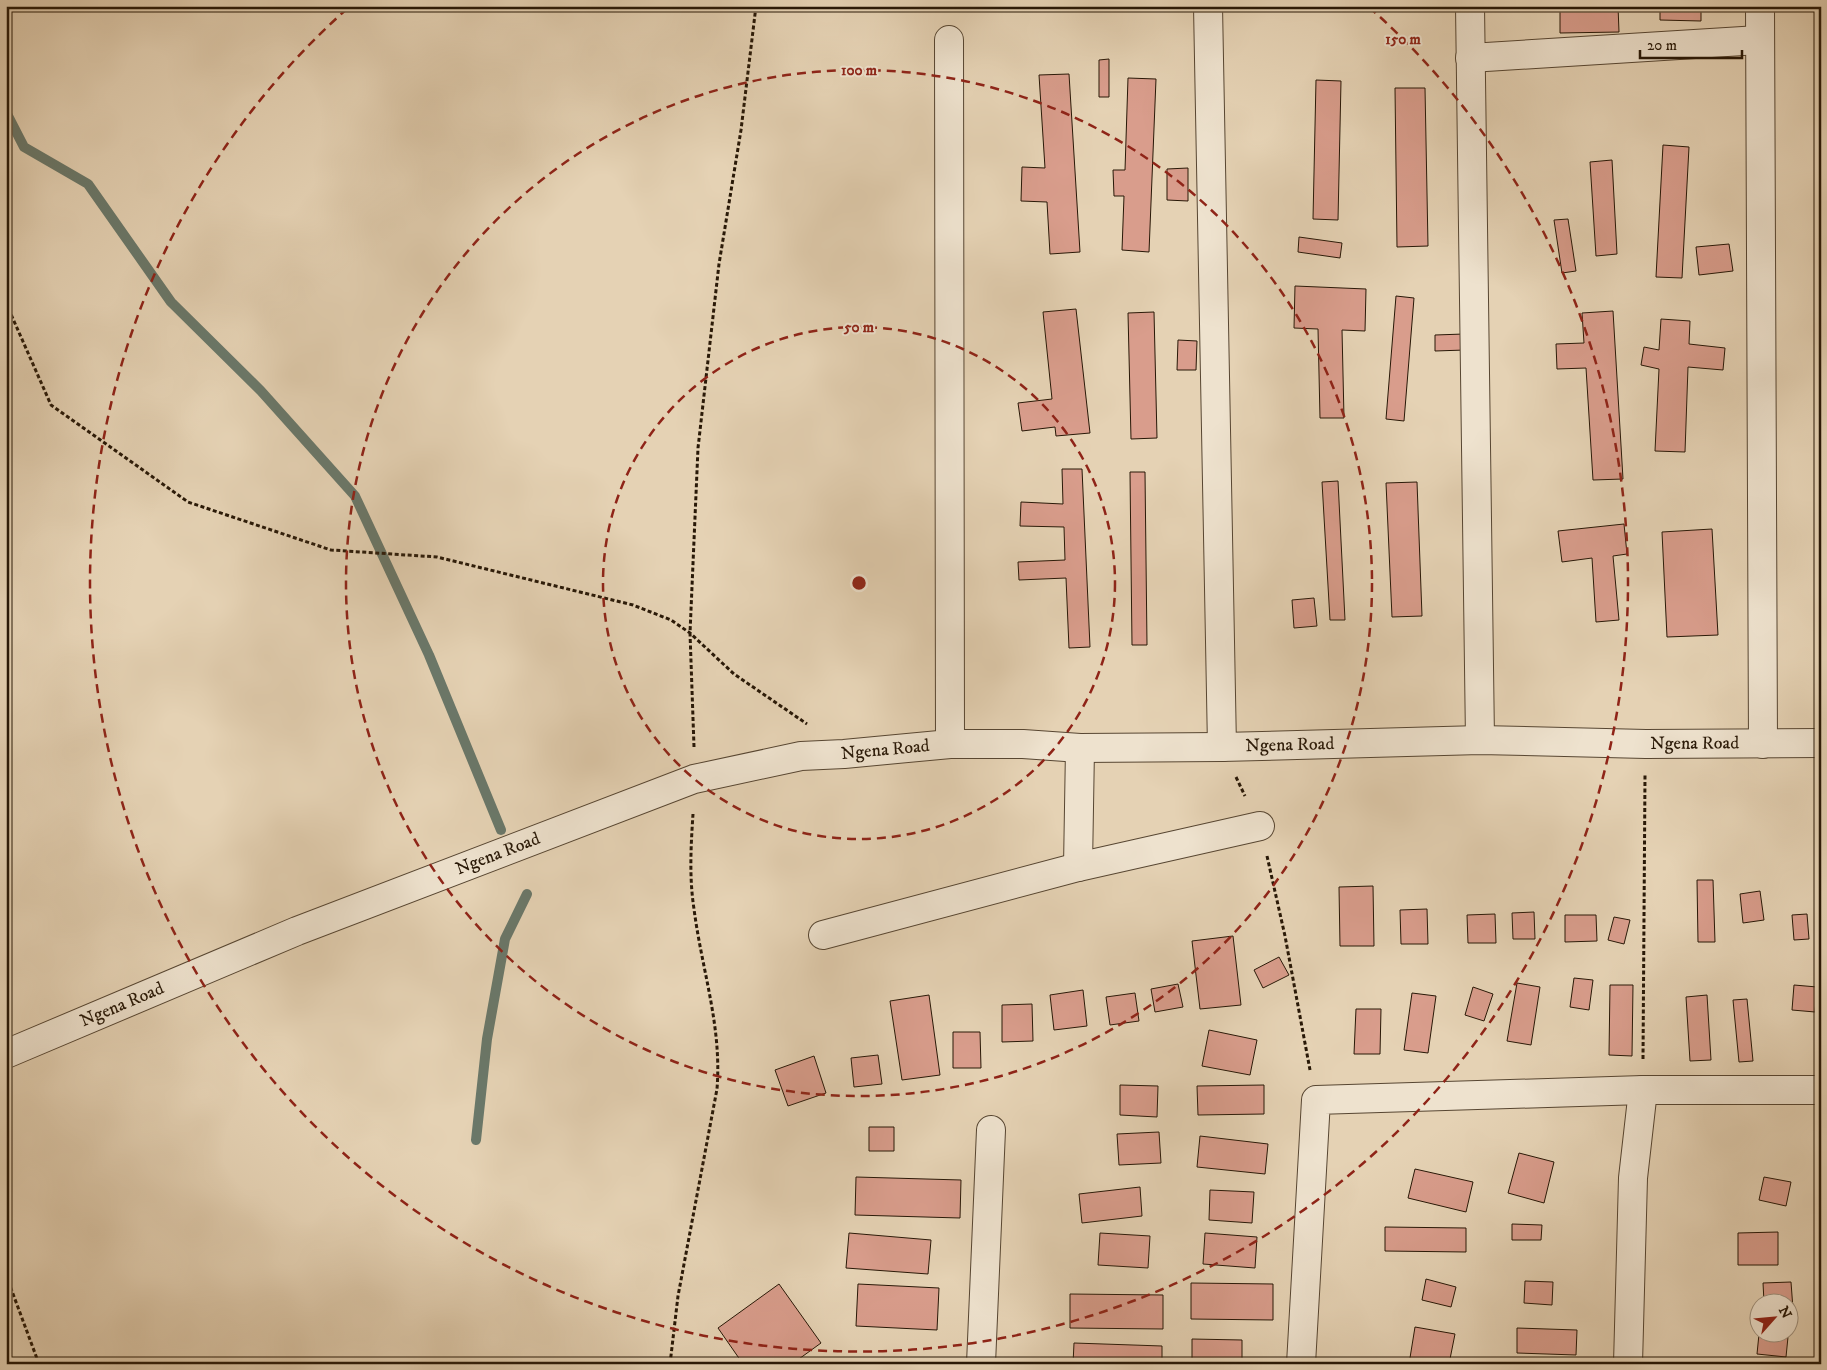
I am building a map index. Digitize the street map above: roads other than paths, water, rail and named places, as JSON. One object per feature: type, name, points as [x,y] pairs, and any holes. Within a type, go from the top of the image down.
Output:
[{"type":"street","points":[[1208,6],[1222,748]]},
{"type":"street","points":[[1470,6],[1480,740]]},
{"type":"street","points":[[1760,6],[1763,341],[1762,744]]},
{"type":"street","points":[[948,40],[950,744]]},
{"type":"street","points":[[1470,58],[1759,40]]},
{"type":"street","name":"Ngena Road","points":[[6,1054],[297,931],[694,779],[801,756],[950,744],[1023,744],[1080,748],[1222,748],[1480,740],[1646,744],[1821,743]]},
{"type":"street","points":[[1078,867],[1080,748]]},
{"type":"street","points":[[823,935],[1078,867],[1260,826]]},
{"type":"street","points":[[1628,1364],[1633,1178],[1643,1090]]},
{"type":"street","points":[[1301,1364],[1316,1100],[1643,1090],[1821,1090]]},
{"type":"street","points":[[981,1364],[991,1130]]},
{"type":"waterway","points":[[6,112],[24,147],[88,184],[171,302],[261,391],[355,496],[429,655],[501,830]]},
{"type":"waterway","points":[[476,1140],[487,1039],[505,939],[527,894]]}]
